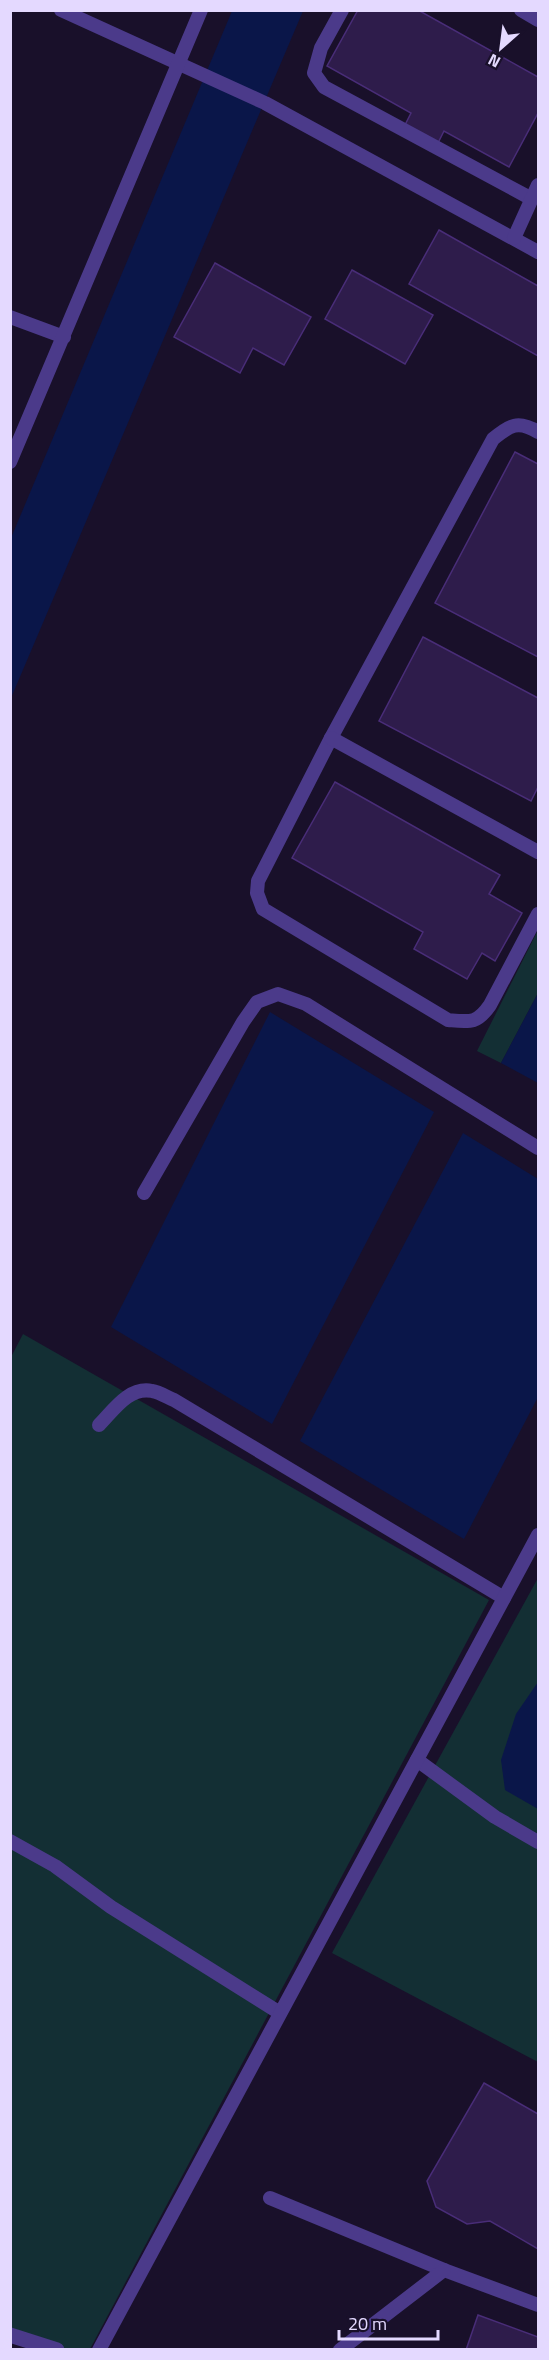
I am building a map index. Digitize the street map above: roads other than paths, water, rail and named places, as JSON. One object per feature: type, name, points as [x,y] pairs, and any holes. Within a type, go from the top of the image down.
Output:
[{"type":"street","points":[[10,2335],[57,2349]]},
{"type":"lane","points":[[61,10],[265,103],[538,252]]},
{"type":"lane","points":[[10,462],[201,10]]},
{"type":"lane","points":[[342,10],[321,48],[315,73],[324,87],[532,199]]},
{"type":"lane","points":[[520,10],[538,20]]},
{"type":"lane","points":[[514,238],[538,185]]},
{"type":"lane","points":[[10,317],[64,337]]},
{"type":"lane","points":[[538,432],[526,424],[508,427],[493,439],[331,738],[258,881],[257,893],[263,909],[448,1020],[467,1022],[482,1017],[490,1005],[538,914]]},
{"type":"lane","points":[[331,738],[538,852]]},
{"type":"lane","points":[[144,1193],[248,1015],[257,1002],[278,994],[306,1004],[538,1148]]},
{"type":"lane","points":[[99,1425],[127,1396],[138,1390],[152,1391],[174,1400],[504,1598]]},
{"type":"lane","points":[[99,2349],[538,1535]]},
{"type":"lane","points":[[417,1760],[495,1817],[538,1842]]},
{"type":"lane","points":[[10,1841],[55,1866],[111,1907],[280,2013]]},
{"type":"lane","points":[[270,2198],[444,2270],[538,2304]]},
{"type":"lane","points":[[340,2349],[444,2270]]}]
